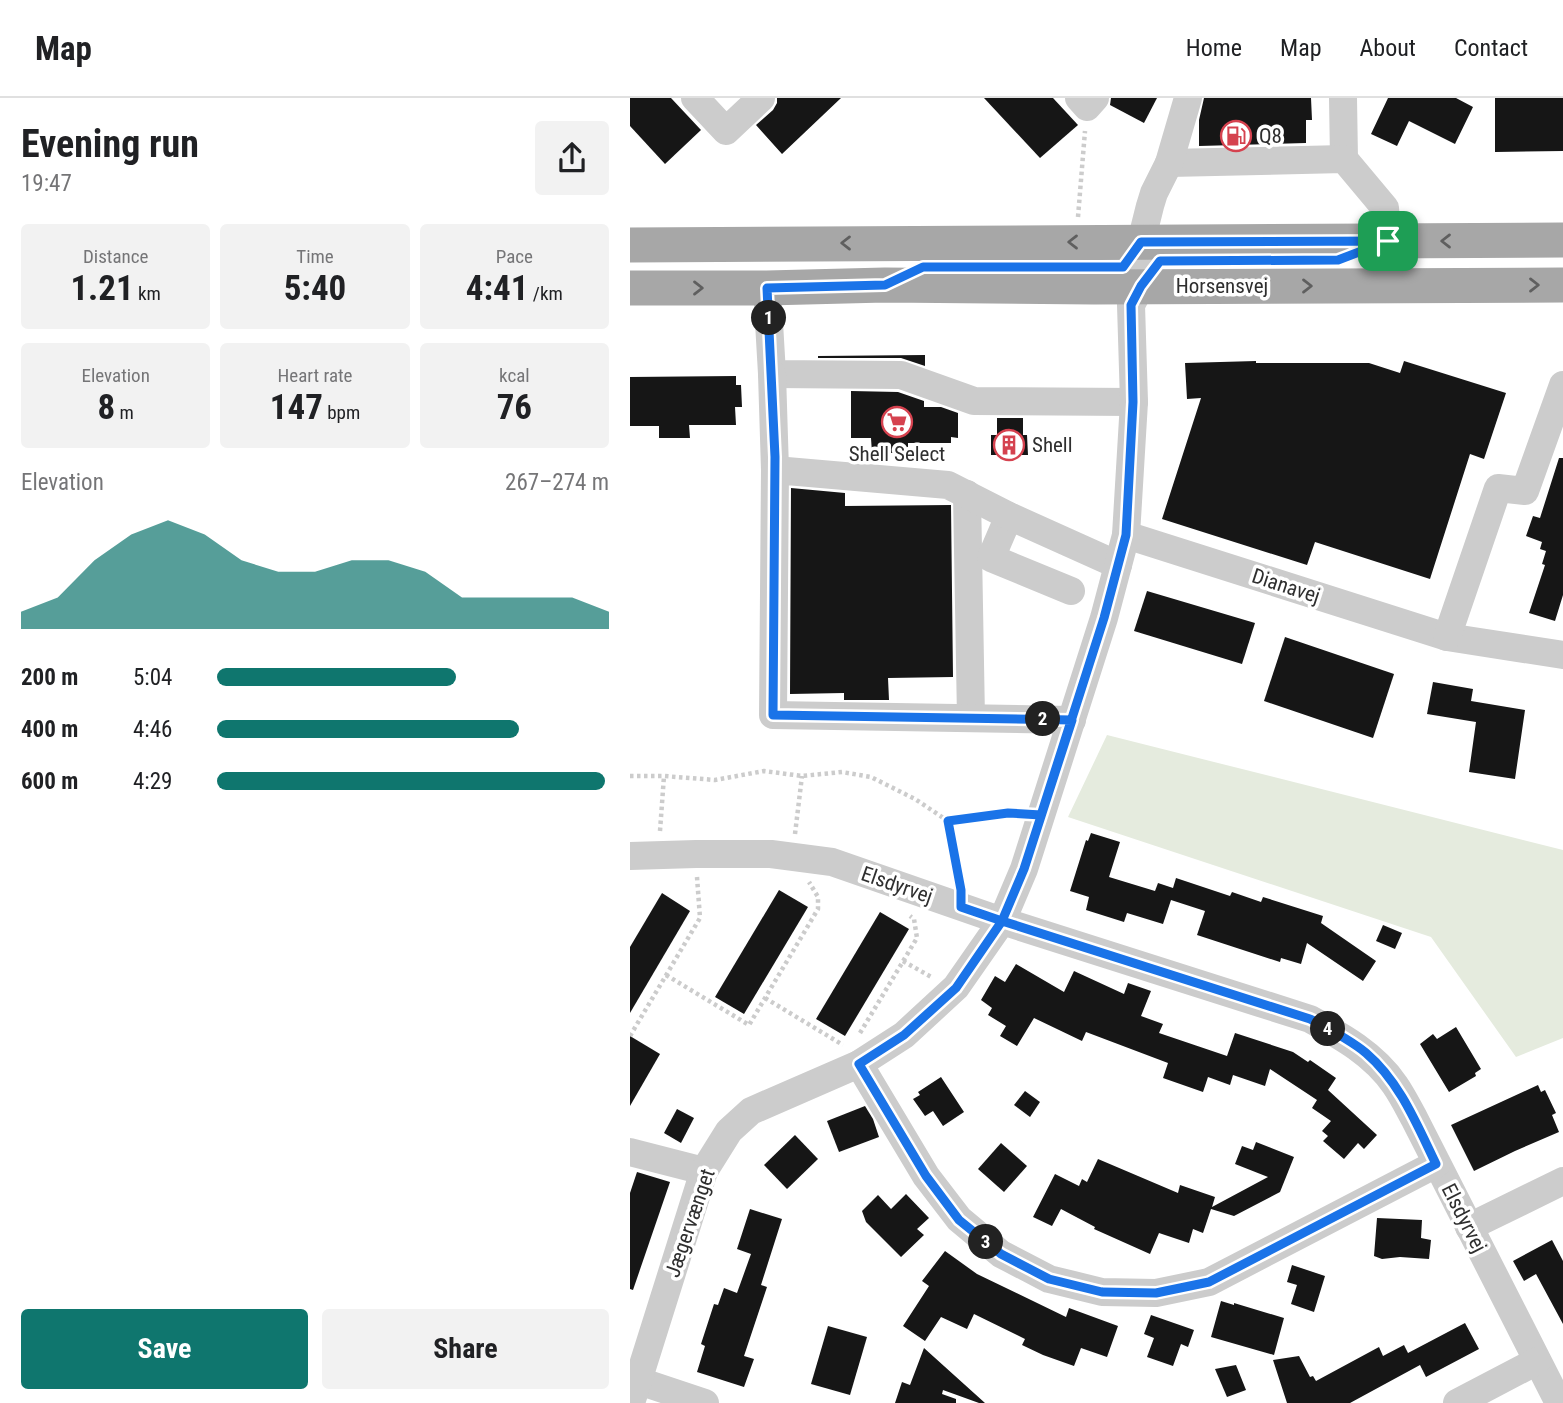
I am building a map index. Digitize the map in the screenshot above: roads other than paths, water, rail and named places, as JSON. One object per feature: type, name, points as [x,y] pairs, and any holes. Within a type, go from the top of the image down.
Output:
[{"type":"main road","name":"Horsensvej","points":[[630,244],[1563,240]]},
{"type":"main road","points":[[1141,286],[1160,261],[1338,260],[1388,241]]},
{"type":"main road","points":[[885,285],[923,267],[1123,267],[1141,242]]},
{"type":"main road","name":"Horsensvej","points":[[630,288],[885,285],[1563,285]]},
{"type":"street","points":[[695,98],[726,131],[761,98]]},
{"type":"street","name":"Jægervænget","points":[[635,1392],[704,1171],[729,1131],[751,1111],[904,1035],[953,990],[1002,921],[1024,869],[1072,720],[1104,618],[1126,535],[1133,402],[1131,305],[1141,286],[1141,242],[1154,193],[1169,163],[1188,98]]},
{"type":"street","points":[[1343,98],[1344,159],[1385,208],[1388,241]]},
{"type":"street","points":[[1169,163],[1344,159]]},
{"type":"street","points":[[767,288],[775,470],[773,715],[1072,720]]},
{"type":"street","points":[[772,374],[901,375],[974,401],[1133,402]]},
{"type":"street","points":[[1447,636],[1498,488],[1525,491],[1563,385]]},
{"type":"street","points":[[775,470],[948,485],[1118,565]]},
{"type":"street","points":[[967,494],[971,718]]},
{"type":"street","points":[[1009,516],[991,558],[1071,591]]},
{"type":"street","name":"Dianavej","points":[[1126,535],[1447,636],[1563,655]]},
{"type":"street","name":"Elsdyrvej","points":[[630,856],[771,854],[832,862],[1002,921],[1310,1019],[1340,1035],[1366,1054],[1394,1083],[1559,1403]]},
{"type":"street","points":[[855,1057],[926,1176],[959,1220],[1001,1254],[1049,1279],[1102,1292],[1156,1293],[1209,1282],[1436,1164]]},
{"type":"street","points":[[630,1152],[704,1171]]},
{"type":"street","points":[[1469,1227],[1563,1181]]},
{"type":"street","points":[[1457,1403],[1537,1361]]},
{"type":"street","points":[[635,1392],[705,1403]]},
{"type":"place","name":"Q8","points":[[1236,136]]},
{"type":"place","name":"Shell Select","points":[[897,422]]},
{"type":"place","name":"Shell","points":[[1009,445]]}]
